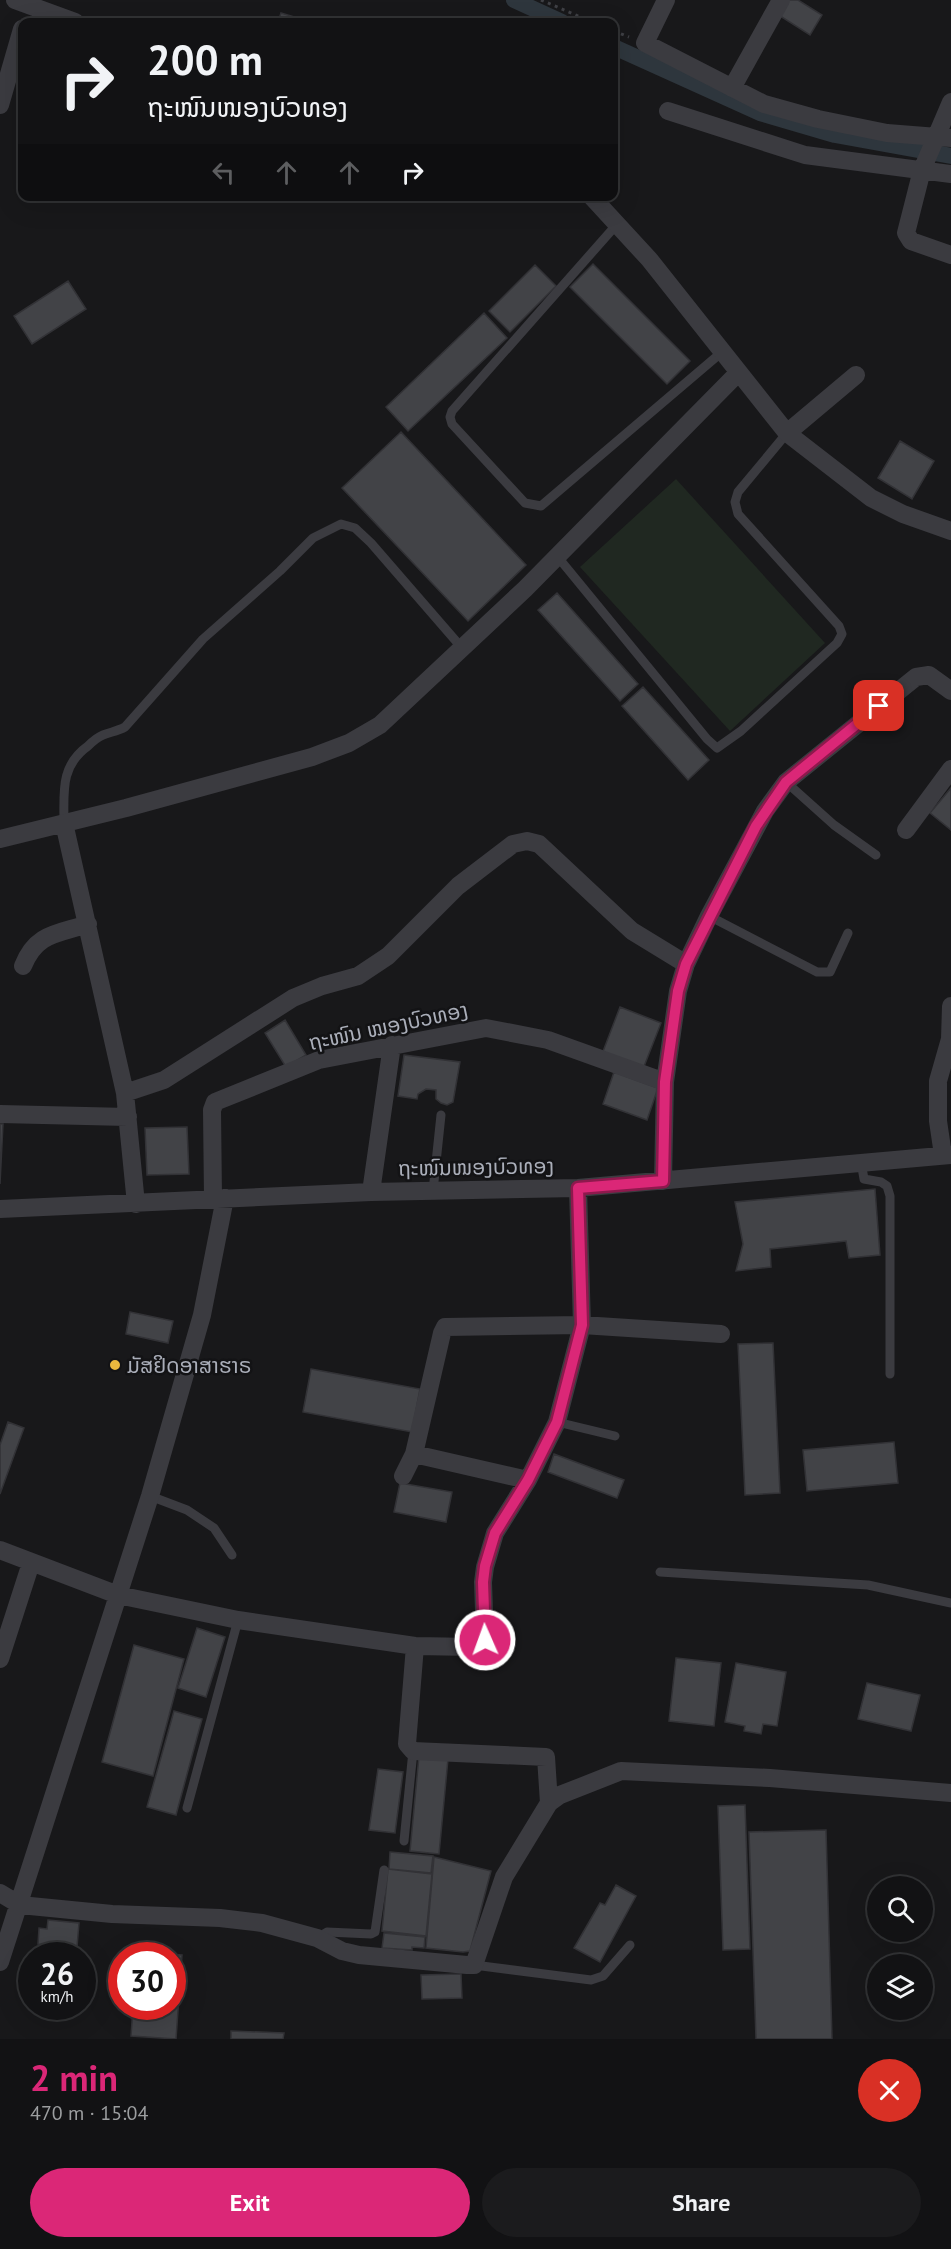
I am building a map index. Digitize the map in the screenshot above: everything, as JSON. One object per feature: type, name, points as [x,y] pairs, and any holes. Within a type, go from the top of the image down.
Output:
[{"type":"street","points":[[666,0],[645,43],[732,88],[764,104],[818,119],[940,140]]},
{"type":"street","points":[[732,88],[781,0]]},
{"type":"street","points":[[23,10],[58,18]]},
{"type":"street","points":[[0,105],[18,43]]},
{"type":"street","points":[[951,102],[940,140],[924,167],[906,233],[911,241],[951,255]]},
{"type":"street","points":[[668,111],[805,155],[924,167],[951,174]]},
{"type":"street","points":[[596,201],[649,260],[787,433],[871,498],[951,531]]},
{"type":"street","points":[[0,839],[126,808],[312,757],[349,743],[380,725],[557,556],[738,373]]},
{"type":"street","points":[[787,433],[856,375]]},
{"type":"street","points":[[663,1181],[665,1082],[678,991],[686,964],[709,916],[765,811],[786,782],[916,676],[929,675],[951,691]]},
{"type":"street","points":[[906,830],[951,769]]},
{"type":"street","points":[[64,823],[125,1093],[136,1204]]},
{"type":"street","points":[[125,1093],[164,1080],[293,998],[322,986],[358,976],[388,956],[458,886],[513,844],[527,841],[539,844],[632,931],[686,964]]},
{"type":"street","points":[[23,966],[29,951],[38,942],[88,924]]},
{"type":"street","points":[[947,1155],[938,1121],[938,1082],[950,1039],[951,1006]]},
{"type":"street","name":"ຖະໜົນ ໝອງບົວທອງ","points":[[219,1198],[212,1110],[215,1102],[319,1060],[486,1028],[548,1040],[665,1082]]},
{"type":"street","points":[[371,1192],[392,1045]]},
{"type":"street","points":[[0,1114],[128,1117]]},
{"type":"street","name":"ຖະໜົນໜອງບົວທອງ","points":[[0,1209],[371,1192],[578,1188],[947,1155]]},
{"type":"street","points":[[0,1550],[118,1595],[238,1620],[415,1646],[474,1647],[483,1644],[485,1640],[483,1582],[485,1566],[495,1533],[528,1480],[557,1422],[582,1325],[578,1188]]},
{"type":"street","points":[[0,1962],[150,1496],[202,1315],[219,1198]]},
{"type":"street","points":[[403,1476],[414,1454],[445,1327],[582,1325],[721,1334]]},
{"type":"street","points":[[414,1454],[528,1480]]},
{"type":"street","points":[[0,1659],[31,1563]]},
{"type":"street","points":[[415,1646],[407,1744],[413,1751],[546,1757],[549,1803]]},
{"type":"street","points":[[0,1893],[20,1905],[112,1914],[220,1918],[262,1923],[316,1938],[342,1951],[359,1955],[474,1965],[504,1877],[549,1803],[560,1795],[621,1770],[771,1778],[951,1793]]},
{"type":"lane","points":[[618,223],[452,411],[450,417],[452,424],[525,503],[541,506],[722,352]]},
{"type":"lane","points":[[557,556],[707,739],[717,747],[723,744],[741,732],[837,644],[842,634],[838,626],[738,514],[735,502],[738,492],[787,433]]},
{"type":"lane","points":[[64,823],[63,788],[70,763],[77,754],[102,736],[125,727],[203,639],[280,571],[313,538],[341,524],[355,528],[371,543],[462,648]]},
{"type":"lane","points":[[786,782],[834,825],[876,855]]},
{"type":"lane","points":[[709,916],[817,972],[830,972],[848,933]]},
{"type":"lane","points":[[434,1191],[441,1115]]},
{"type":"lane","points":[[861,1162],[864,1179],[887,1186],[890,1196],[890,1374]]},
{"type":"lane","points":[[557,1422],[615,1436]]},
{"type":"lane","points":[[150,1496],[187,1510],[214,1528],[232,1555]]},
{"type":"lane","points":[[660,1572],[868,1585],[951,1603]]},
{"type":"lane","points":[[187,1808],[238,1620]]},
{"type":"lane","points":[[404,1841],[413,1751]]},
{"type":"lane","points":[[316,1938],[327,1932],[371,1934],[375,1932],[384,1870]]},
{"type":"lane","points":[[474,1965],[591,1980],[603,1976],[630,1945]]},
{"type":"path","points":[[541,0],[583,18]]},
{"type":"shaded area","points":[[676,479],[825,643],[730,731],[580,567]]},
{"type":"building","points":[[786,0],[798,0],[822,15],[810,35],[777,14]]},
{"type":"building","points":[[281,13],[298,18],[279,18]]},
{"type":"building","points":[[593,264],[690,361],[667,384],[570,287]]},
{"type":"building","points":[[535,265],[556,286],[510,332],[489,311]]},
{"type":"building","points":[[68,281],[86,309],[32,344],[14,316]]},
{"type":"building","points":[[484,313],[507,338],[408,431],[386,407]]},
{"type":"building","points":[[401,432],[526,565],[468,621],[342,488]]},
{"type":"building","points":[[900,441],[934,461],[912,499],[878,478]]},
{"type":"building","points":[[557,593],[638,684],[620,701],[538,610]]},
{"type":"building","points":[[643,687],[709,760],[688,780],[622,706]]},
{"type":"building","points":[[951,788],[951,830],[930,813]]},
{"type":"building","points":[[620,1007],[661,1023],[643,1069],[602,1054]]},
{"type":"building","points":[[285,1020],[306,1055],[286,1067],[265,1033]]},
{"type":"building","points":[[404,1055],[460,1062],[453,1102],[447,1105],[441,1103],[436,1099],[436,1090],[426,1089],[418,1094],[417,1099],[398,1096]]},
{"type":"building","points":[[614,1072],[658,1088],[647,1120],[603,1104]]},
{"type":"building","points":[[0,1124],[3,1124],[0,1184]]},
{"type":"building","points":[[187,1127],[189,1174],[147,1175],[145,1128]]},
{"type":"building","points":[[875,1189],[880,1255],[849,1258],[846,1241],[770,1249],[771,1267],[736,1271],[743,1244],[735,1202]]},
{"type":"building","points":[[130,1312],[173,1321],[168,1343],[126,1334]]},
{"type":"building","points":[[773,1343],[780,1493],[745,1495],[738,1344]]},
{"type":"building","points":[[311,1369],[420,1389],[412,1432],[303,1412]]},
{"type":"building","points":[[8,1422],[24,1428],[0,1494],[0,1445]]},
{"type":"building","points":[[894,1442],[898,1483],[807,1491],[803,1450]]},
{"type":"building","points":[[554,1454],[624,1480],[617,1498],[548,1472]]},
{"type":"building","points":[[400,1483],[452,1492],[446,1522],[394,1512]]},
{"type":"building","points":[[197,1628],[225,1637],[206,1697],[178,1688]]},
{"type":"building","points":[[134,1645],[184,1659],[153,1776],[102,1762]]},
{"type":"building","points":[[676,1658],[721,1663],[714,1726],[669,1721]]},
{"type":"building","points":[[736,1663],[786,1672],[777,1726],[763,1724],[761,1734],[744,1731],[745,1726],[725,1722]]},
{"type":"building","points":[[867,1683],[920,1695],[911,1731],[858,1719]]},
{"type":"building","points":[[174,1711],[202,1719],[176,1815],[147,1807]]},
{"type":"building","points":[[419,1756],[448,1759],[439,1854],[410,1851]]},
{"type":"building","points":[[378,1769],[403,1772],[395,1833],[369,1830]]},
{"type":"building","points":[[745,1805],[750,1949],[723,1950],[718,1806]]},
{"type":"building","points":[[826,1830],[832,2039],[756,2039],[749,1832]]},
{"type":"building","points":[[390,1852],[433,1856],[431,1873],[389,1869]]},
{"type":"building","points":[[434,1857],[491,1871],[470,1951],[426,1948]]},
{"type":"building","points":[[388,1869],[432,1874],[426,1936],[382,1931]]},
{"type":"building","points":[[616,1885],[636,1896],[600,1962],[574,1948],[600,1903],[605,1905]]},
{"type":"building","points":[[48,1920],[79,1923],[77,1942],[38,1942],[39,1928],[47,1929]]},
{"type":"building","points":[[384,1933],[425,1937],[424,1948],[412,1947],[412,1950],[382,1948]]},
{"type":"building","points":[[461,1974],[462,1998],[422,1999],[421,1975]]},
{"type":"building","points":[[132,2020],[177,2020],[176,2039],[131,2036]]},
{"type":"building","points":[[231,2031],[284,2033],[283,2039],[231,2039]]},
{"type":"waterway","points":[[514,0],[553,18]]},
{"type":"waterway","points":[[618,49],[760,113],[835,135],[951,156]]},
{"type":"place","name":"ມັສຢິດອາສາຮາຣ","points":[[115,1365]]},
{"type":"route","points":[[485,1640],[483,1582],[485,1566],[495,1533],[528,1480],[557,1422],[582,1325],[578,1188],[663,1181],[665,1082],[678,991],[686,964],[756,826],[786,782],[879,706]]}]
